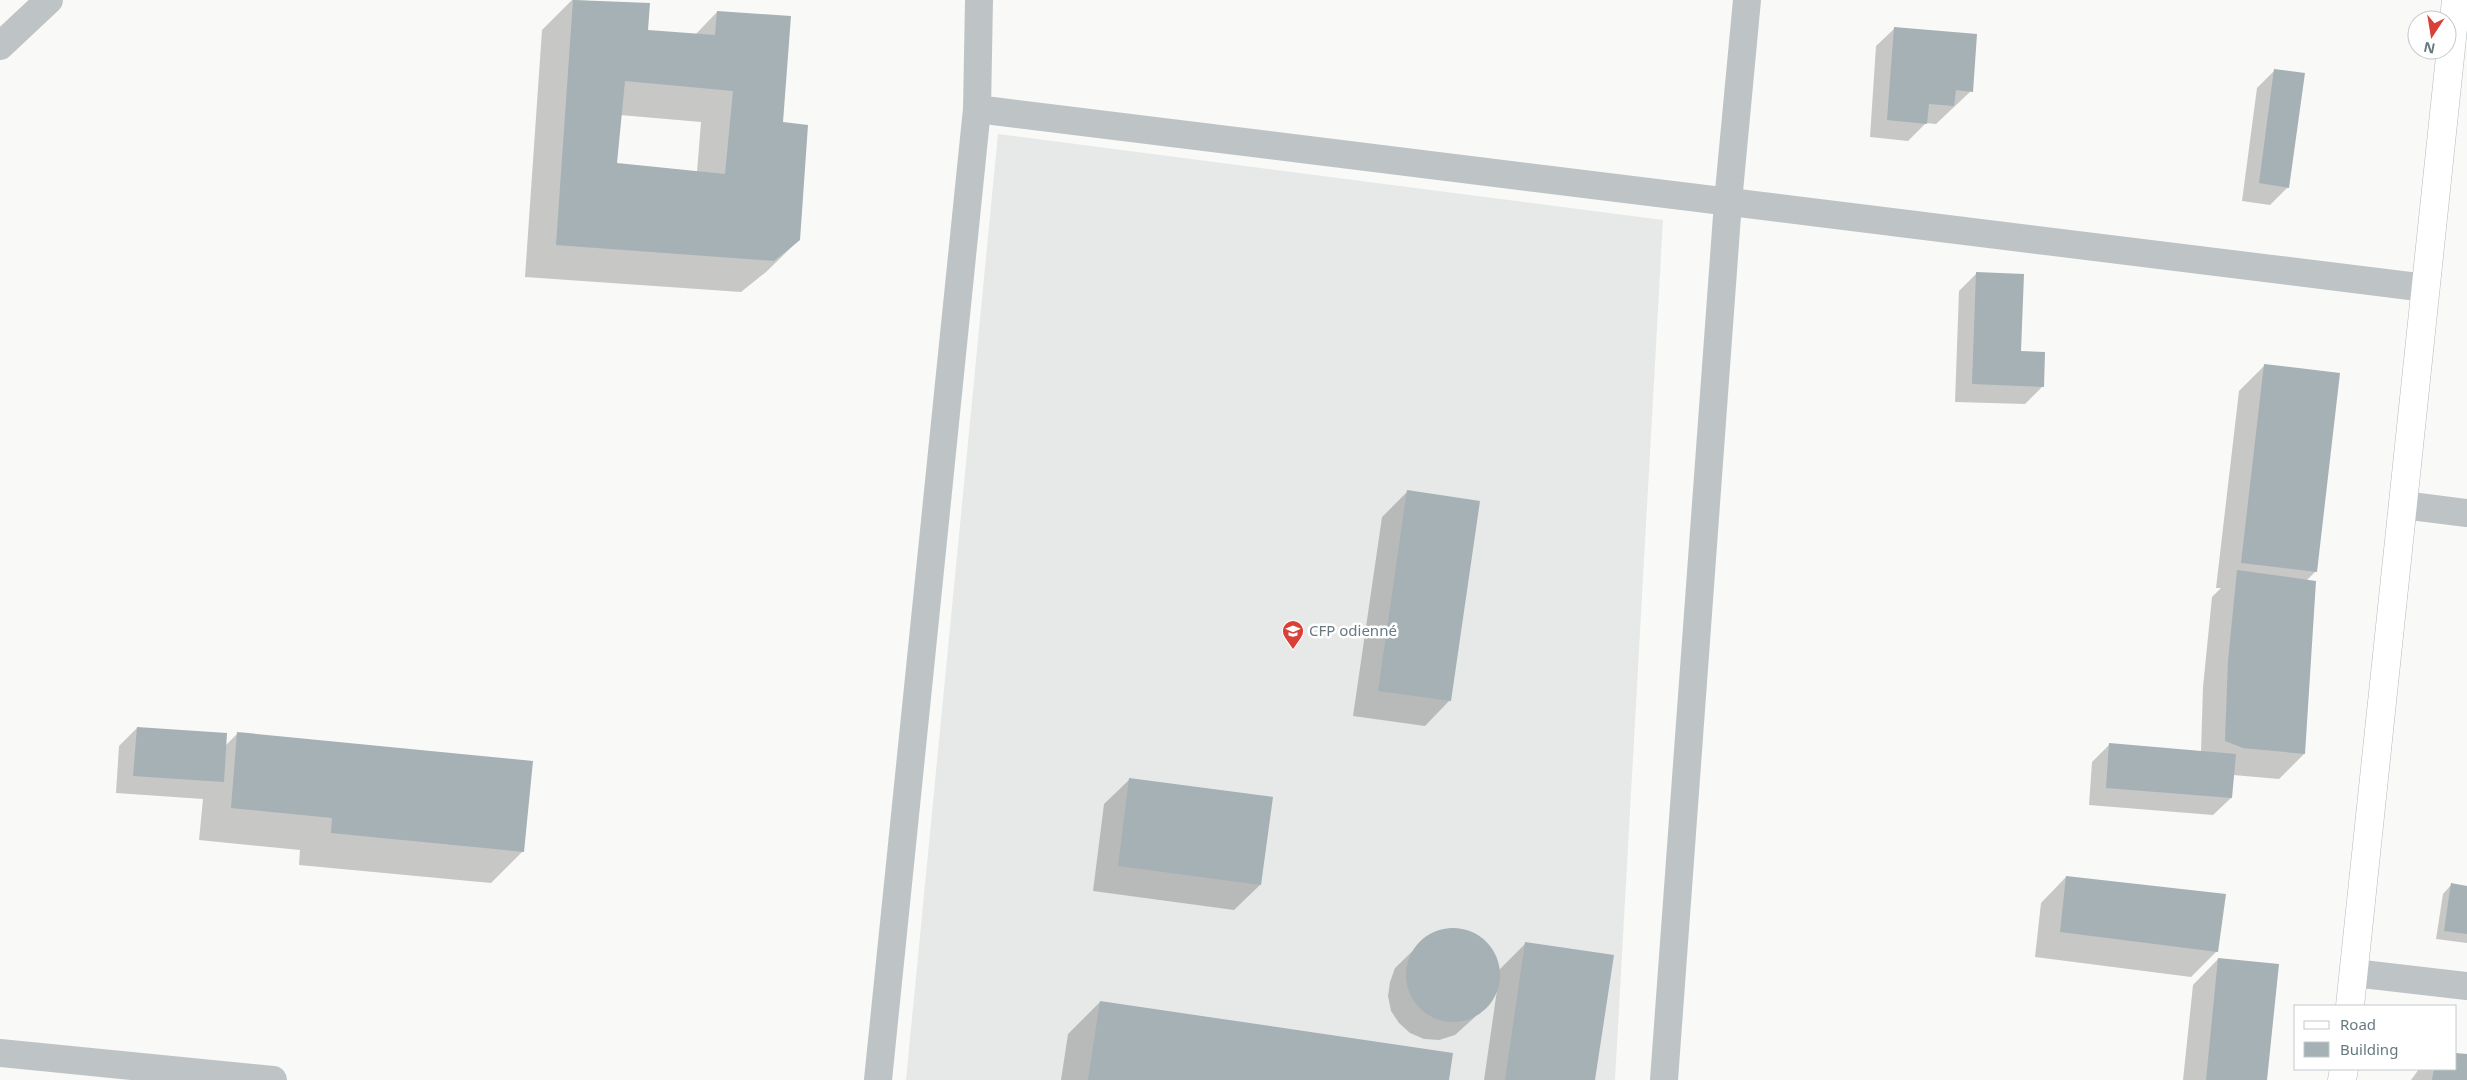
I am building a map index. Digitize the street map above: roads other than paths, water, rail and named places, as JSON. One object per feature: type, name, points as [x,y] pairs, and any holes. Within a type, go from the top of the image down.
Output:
[{"type":"main road","points":[[2350,1005],[2426,288],[2460,27],[2456,0]]},
{"type":"street","points":[[0,46],[49,0]]},
{"type":"street","points":[[878,1080],[978,109],[979,0]]},
{"type":"street","points":[[1664,1080],[1728,202],[1747,0]]},
{"type":"street","points":[[978,109],[2426,288]]},
{"type":"street","points":[[2403,505],[2467,512]]},
{"type":"street","points":[[2354,972],[2467,986]]},
{"type":"street","points":[[0,1053],[274,1080]]},
{"type":"place","name":"CFP odienné","points":[[1293,650]]}]
